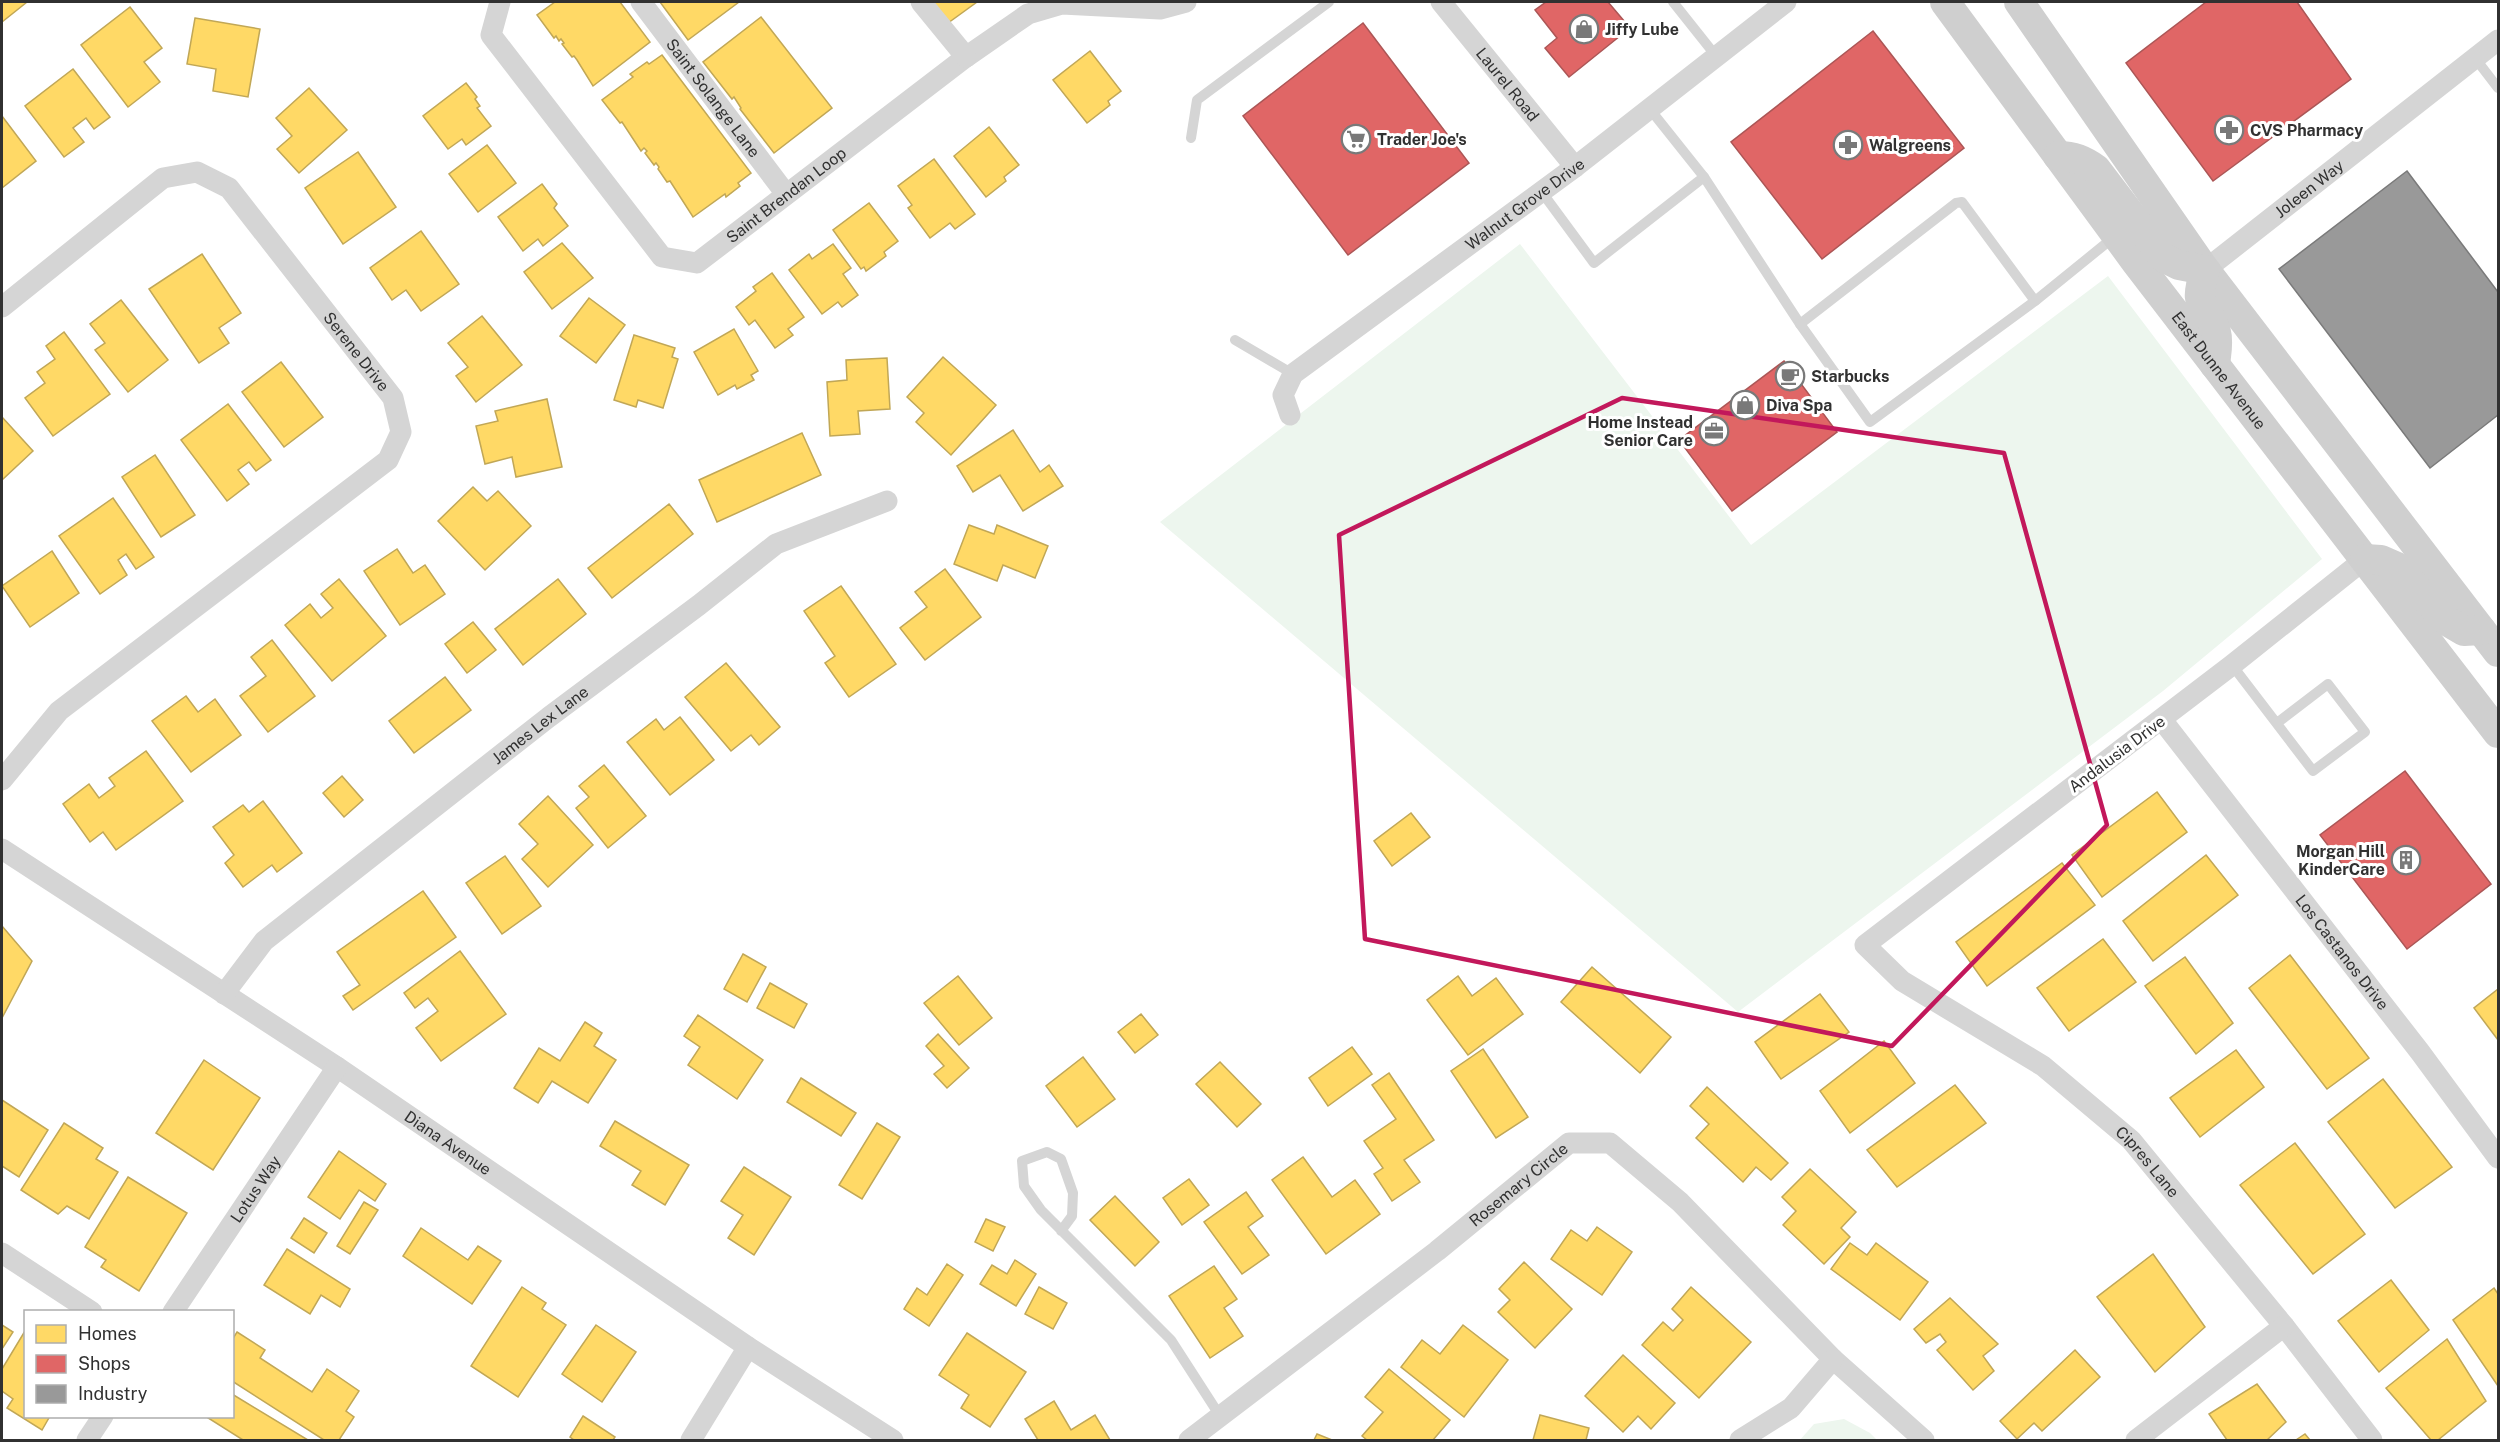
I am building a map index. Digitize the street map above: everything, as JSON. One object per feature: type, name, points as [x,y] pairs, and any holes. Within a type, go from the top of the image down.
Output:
[{"type":"main road","name":"East Dunne Avenue","points":[[1945,2],[2116,235],[2499,733]]},
{"type":"main road","points":[[2019,2],[2205,270],[2490,641]]},
{"type":"main road","points":[[2058,156],[2072,156],[2096,169],[2163,257],[2179,265],[2205,270]]},
{"type":"main road","points":[[2205,270],[2199,298],[2216,333],[2215,365]]},
{"type":"main road","points":[[2365,559],[2381,560],[2397,567],[2447,621],[2464,631],[2490,641]]},
{"type":"street","name":"Saint Brendan Loop","points":[[500,2],[491,35],[662,257],[697,263],[966,57],[1028,14],[1062,4],[1160,9],[1186,2]]},
{"type":"street","name":"Saint Solange Lane","points":[[641,2],[786,194]]},
{"type":"street","points":[[921,2],[966,57]]},
{"type":"street","name":"Laurel Road","points":[[1441,2],[1575,167]]},
{"type":"street","name":"Walnut Grove Drive","points":[[1293,374],[1575,167],[1786,2]]},
{"type":"street","name":"Joleen Way","points":[[2205,270],[2499,40]]},
{"type":"street","name":"Serene Drive","points":[[2,307],[163,178],[197,172],[229,188],[393,398],[402,432],[388,460],[58,711],[2,780]]},
{"type":"street","points":[[1290,415],[1283,395],[1293,374]]},
{"type":"street","name":"James Lex Lane","points":[[224,994],[264,941],[549,717],[699,605],[776,544],[887,501]]},
{"type":"street","name":"Andalusia Drive","points":[[1866,945],[2162,720],[2365,559]]},
{"type":"street","name":"Los Castanos Drive","points":[[2162,720],[2420,1052],[2499,1158]]},
{"type":"street","name":"Diana Avenue","points":[[2,849],[338,1067],[748,1347],[892,1440]]},
{"type":"street","name":"Cipres Lane","points":[[1866,945],[1902,981],[2043,1066],[2131,1140],[2284,1326],[2372,1440]]},
{"type":"street","name":"Lotus Way","points":[[174,1310],[338,1067]]},
{"type":"street","name":"Rosemary Circle","points":[[1189,1440],[1437,1251],[1569,1143],[1610,1143],[1680,1202],[1833,1359],[1924,1440]]},
{"type":"street","points":[[2,1253],[90,1310]]},
{"type":"street","points":[[2136,1440],[2284,1326]]},
{"type":"street","points":[[691,1440],[748,1347]]},
{"type":"street","points":[[1740,1440],[1791,1408],[1833,1359]]},
{"type":"street","points":[[87,1440],[102,1418]]},
{"type":"lane","points":[[1191,138],[1197,100],[1329,2]]},
{"type":"lane","points":[[1673,2],[1716,57]]},
{"type":"lane","points":[[2475,58],[2499,88]]},
{"type":"lane","points":[[1649,108],[1704,177],[1800,324],[1870,422],[2035,301],[2116,235]]},
{"type":"lane","points":[[1541,191],[1594,263],[1704,177]]},
{"type":"lane","points":[[1800,324],[1956,203],[1962,202],[2035,301]]},
{"type":"lane","points":[[1235,340],[1293,374]]},
{"type":"lane","points":[[2232,665],[2313,771],[2365,732],[2328,684],[2277,723]]},
{"type":"lane","points":[[1061,1231],[1072,1216],[1073,1193],[1061,1159],[1047,1152],[1022,1161],[1024,1186],[1041,1210],[1061,1231],[1129,1295],[1171,1340],[1220,1416]]},
{"type":"highlighted area","points":[[1622,398],[2004,453],[2107,825],[1892,1046],[1365,939],[1339,535]]},
{"type":"shaded area","points":[[1520,244],[1751,545],[2108,276],[2322,559],[2163,691],[1738,1012],[1160,522]]},
{"type":"shaded area","points":[[1844,1419],[1870,1433],[1877,1440],[1800,1440],[1814,1424]]},
{"type":"building: Homes","points":[[2,2],[27,2],[2,22]]},
{"type":"building: Homes","points":[[555,2],[620,2],[650,42],[593,86],[577,60],[562,44],[564,43],[561,39],[559,41],[556,36],[554,38],[537,15]]},
{"type":"building: Homes","points":[[660,2],[739,2],[688,40]]},
{"type":"building: Homes","points":[[932,2],[977,2],[948,23]]},
{"type":"building: Homes","points":[[130,7],[162,48],[144,62],[160,82],[128,107],[81,45]]},
{"type":"building: Homes","points":[[761,17],[832,108],[774,153],[740,109],[734,97],[732,99],[703,62]]},
{"type":"building: Homes","points":[[195,18],[260,29],[248,97],[213,91],[216,69],[187,64]]},
{"type":"building: Homes","points":[[1090,51],[1121,91],[1108,101],[1110,105],[1087,123],[1053,80]]},
{"type":"building: Homes","points":[[662,55],[751,173],[726,197],[725,194],[693,217],[670,181],[667,182],[656,163],[654,165],[645,153],[647,151],[644,148],[641,151],[622,122],[620,123],[602,100],[633,77],[630,74]]},
{"type":"building: Homes","points":[[73,69],[110,117],[94,129],[86,118],[73,128],[84,142],[64,157],[25,106]]},
{"type":"building: Homes","points":[[466,83],[477,97],[475,99],[480,106],[477,108],[491,126],[466,145],[462,139],[448,149],[423,116]]},
{"type":"building: Homes","points":[[309,88],[347,130],[299,173],[277,149],[292,136],[276,118]]},
{"type":"building: Homes","points":[[2,116],[36,161],[2,188]]},
{"type":"building: Homes","points":[[989,127],[1019,165],[1004,177],[1006,181],[986,197],[954,156]]},
{"type":"building: Homes","points":[[487,145],[516,183],[478,212],[449,174]]},
{"type":"building: Homes","points":[[358,152],[396,207],[343,244],[305,188]]},
{"type":"building: Homes","points":[[934,159],[975,214],[955,229],[950,223],[930,238],[908,208],[912,205],[898,186]]},
{"type":"building: Homes","points":[[542,184],[557,204],[554,208],[568,226],[543,246],[538,239],[523,251],[498,217]]},
{"type":"building: Homes","points":[[869,203],[898,241],[884,252],[886,256],[866,271],[864,267],[861,269],[833,230]]},
{"type":"building: Homes","points":[[421,231],[459,284],[421,311],[406,290],[392,300],[370,268]]},
{"type":"building: Homes","points":[[562,243],[593,278],[552,309],[524,272]]},
{"type":"building: Homes","points":[[833,244],[851,268],[843,274],[858,295],[842,307],[838,302],[822,314],[789,270],[809,254],[812,259]]},
{"type":"building: Homes","points":[[202,254],[241,313],[219,328],[229,343],[199,363],[149,289]]},
{"type":"building: Homes","points":[[772,273],[804,317],[788,329],[793,335],[775,348],[755,320],[749,325],[736,307],[756,291],[753,287]]},
{"type":"building: Homes","points":[[589,298],[625,325],[596,363],[560,336]]},
{"type":"building: Homes","points":[[121,300],[168,360],[128,392],[95,350],[105,343],[90,324]]},
{"type":"building: Homes","points":[[482,316],[522,365],[476,402],[456,376],[468,367],[448,343]]},
{"type":"building: Homes","points":[[734,329],[758,371],[751,375],[754,380],[737,389],[735,385],[718,395],[694,352]]},
{"type":"building: Homes","points":[[64,332],[110,394],[53,436],[25,398],[45,383],[37,372],[55,359],[46,346]]},
{"type":"building: Homes","points":[[634,335],[675,348],[672,357],[678,359],[663,408],[638,400],[636,407],[614,400]]},
{"type":"building: Homes","points":[[943,357],[996,405],[951,455],[916,422],[924,413],[907,397]]},
{"type":"building: Homes","points":[[887,358],[890,409],[858,411],[860,434],[830,436],[827,382],[847,380],[846,360]]},
{"type":"building: Homes","points":[[281,362],[323,417],[284,447],[242,392]]},
{"type":"building: Homes","points":[[547,399],[562,467],[516,477],[512,457],[485,464],[476,426],[498,421],[495,411]]},
{"type":"building: Homes","points":[[228,404],[271,460],[256,471],[249,462],[238,470],[249,484],[227,501],[181,440]]},
{"type":"building: Homes","points":[[2,417],[33,451],[2,480]]},
{"type":"building: Homes","points":[[1013,430],[1040,472],[1049,465],[1063,486],[1023,511],[1000,475],[973,492],[957,466]]},
{"type":"building: Homes","points":[[802,433],[821,475],[717,522],[699,480]]},
{"type":"building: Homes","points":[[155,455],[195,515],[161,537],[122,477]]},
{"type":"building: Homes","points":[[473,487],[487,501],[498,491],[531,526],[485,570],[438,521]]},
{"type":"building: Homes","points":[[113,498],[154,557],[136,569],[126,554],[118,560],[127,575],[100,594],[59,536]]},
{"type":"building: Homes","points":[[669,504],[693,534],[612,598],[588,568]]},
{"type":"building: Homes","points":[[969,525],[994,534],[997,525],[1048,546],[1035,578],[1003,565],[997,581],[954,564]]},
{"type":"building: Homes","points":[[397,549],[413,573],[425,565],[445,594],[400,625],[364,571]]},
{"type":"building: Homes","points":[[52,551],[79,593],[30,627],[2,586]]},
{"type":"building: Homes","points":[[945,569],[981,617],[925,660],[900,628],[927,607],[915,592]]},
{"type":"building: Homes","points":[[339,579],[386,636],[332,681],[285,625],[310,604],[321,618],[333,608],[321,594]]},
{"type":"building: Homes","points":[[558,579],[586,614],[523,665],[495,629]]},
{"type":"building: Homes","points":[[841,586],[896,664],[849,697],[825,663],[835,656],[804,611]]},
{"type":"building: Homes","points":[[473,622],[496,650],[467,673],[445,644]]},
{"type":"building: Homes","points":[[272,640],[315,696],[268,732],[240,696],[266,676],[251,657]]},
{"type":"building: Homes","points":[[726,663],[780,727],[759,745],[751,735],[731,751],[685,697]]},
{"type":"building: Homes","points":[[445,677],[471,710],[414,753],[389,721]]},
{"type":"building: Homes","points":[[186,696],[198,712],[215,699],[241,735],[191,772],[152,721]]},
{"type":"building: Homes","points":[[680,717],[714,760],[670,795],[627,742],[656,719],[664,730]]},
{"type":"building: Homes","points":[[146,751],[183,801],[116,850],[103,832],[90,842],[63,804],[89,784],[99,798],[115,786],[109,778]]},
{"type":"building: Homes","points":[[604,765],[646,816],[608,848],[576,808],[589,797],[579,786]]},
{"type":"building: Homes","points":[[342,776],[363,800],[344,817],[323,793]]},
{"type":"building: Homes","points":[[2157,792],[2187,832],[2102,897],[2072,855]]},
{"type":"building: Homes","points":[[548,796],[593,845],[548,887],[522,859],[538,844],[519,824]]},
{"type":"building: Homes","points":[[263,801],[302,853],[277,872],[272,865],[243,887],[225,863],[234,855],[213,827],[243,805],[249,812]]},
{"type":"building: Homes","points":[[1411,813],[1430,837],[1392,866],[1374,841]]},
{"type":"building: Homes","points":[[2206,855],[2238,895],[2153,961],[2123,921]]},
{"type":"building: Homes","points":[[505,856],[541,906],[502,934],[466,883]]},
{"type":"building: Homes","points":[[2062,863],[2095,905],[1987,986],[1956,942]]},
{"type":"building: Homes","points":[[423,891],[456,937],[353,1010],[343,996],[360,985],[337,952]]},
{"type":"building: Homes","points":[[2,926],[32,961],[2,1018]]},
{"type":"building: Homes","points":[[2103,939],[2136,982],[2069,1031],[2037,988]]},
{"type":"building: Homes","points":[[460,951],[506,1014],[441,1061],[416,1028],[438,1011],[428,998],[415,1008],[404,993]]},
{"type":"building: Homes","points":[[743,954],[766,967],[747,1002],[724,989]]},
{"type":"building: Homes","points":[[2290,955],[2369,1058],[2327,1089],[2249,988]]},
{"type":"building: Homes","points":[[2185,957],[2233,1023],[2196,1054],[2145,986]]},
{"type":"building: Homes","points":[[1592,967],[1671,1037],[1640,1073],[1561,1002]]},
{"type":"building: Homes","points":[[958,976],[992,1018],[959,1045],[924,1003]]},
{"type":"building: Homes","points":[[1458,976],[1472,996],[1496,978],[1523,1014],[1468,1055],[1427,1000]]},
{"type":"building: Homes","points":[[770,983],[807,1004],[794,1028],[757,1008]]},
{"type":"building: Homes","points":[[2498,989],[2498,1040],[2474,1008]]},
{"type":"building: Homes","points":[[1820,994],[1849,1032],[1781,1079],[1755,1042]]},
{"type":"building: Homes","points":[[1141,1014],[1158,1035],[1135,1053],[1118,1032]]},
{"type":"building: Homes","points":[[698,1015],[763,1060],[737,1099],[688,1065],[700,1047],[684,1036]]},
{"type":"building: Homes","points":[[585,1022],[602,1033],[594,1046],[616,1060],[588,1103],[552,1081],[538,1103],[514,1088],[539,1048],[560,1061]]},
{"type":"building: Homes","points":[[938,1034],[969,1068],[947,1088],[934,1074],[944,1066],[926,1046]]},
{"type":"building: Homes","points":[[1884,1041],[1915,1083],[1850,1133],[1820,1091]]},
{"type":"building: Homes","points":[[1352,1047],[1372,1074],[1328,1106],[1309,1078]]},
{"type":"building: Homes","points":[[1483,1049],[1528,1117],[1496,1138],[1451,1071]]},
{"type":"building: Homes","points":[[2236,1050],[2264,1087],[2200,1137],[2170,1098]]},
{"type":"building: Homes","points":[[1083,1057],[1115,1099],[1077,1127],[1046,1086]]},
{"type":"building: Homes","points":[[204,1060],[260,1098],[213,1170],[156,1133]]},
{"type":"building: Homes","points":[[1220,1062],[1261,1104],[1237,1127],[1196,1084]]},
{"type":"building: Homes","points":[[1389,1073],[1434,1140],[1404,1160],[1420,1182],[1392,1201],[1374,1174],[1383,1168],[1364,1141],[1396,1119],[1372,1085]]},
{"type":"building: Homes","points":[[801,1078],[856,1113],[841,1136],[787,1102]]},
{"type":"building: Homes","points":[[2383,1079],[2452,1167],[2395,1208],[2328,1122]]},
{"type":"building: Homes","points":[[1955,1085],[1986,1123],[1897,1187],[1867,1150]]},
{"type":"building: Homes","points":[[1707,1087],[1788,1163],[1771,1180],[1756,1167],[1743,1182],[1696,1138],[1709,1124],[1690,1106]]},
{"type":"building: Homes","points":[[2,1100],[48,1130],[19,1177],[2,1166]]},
{"type":"building: Homes","points":[[615,1121],[689,1165],[665,1205],[632,1185],[641,1171],[600,1146]]},
{"type":"building: Homes","points":[[64,1123],[103,1148],[96,1159],[118,1172],[89,1219],[67,1206],[58,1214],[21,1190]]},
{"type":"building: Homes","points":[[877,1123],[900,1137],[862,1199],[839,1185]]},
{"type":"building: Homes","points":[[2295,1143],[2365,1234],[2313,1274],[2240,1185]]},
{"type":"building: Homes","points":[[339,1151],[386,1184],[375,1201],[359,1190],[340,1219],[308,1197]]},
{"type":"building: Homes","points":[[1303,1157],[1332,1197],[1355,1180],[1380,1214],[1326,1254],[1272,1180]]},
{"type":"building: Homes","points":[[744,1167],[791,1197],[754,1255],[728,1238],[743,1215],[721,1201]]},
{"type":"building: Homes","points":[[1810,1169],[1856,1212],[1841,1228],[1850,1237],[1824,1264],[1783,1225],[1796,1211],[1782,1197]]},
{"type":"building: Homes","points":[[128,1177],[187,1213],[139,1291],[101,1267],[106,1260],[85,1247]]},
{"type":"building: Homes","points":[[1189,1179],[1209,1205],[1182,1225],[1163,1198]]},
{"type":"building: Homes","points":[[1246,1192],[1263,1216],[1248,1227],[1269,1255],[1242,1274],[1204,1222]]},
{"type":"building: Homes","points":[[1115,1196],[1159,1242],[1135,1266],[1090,1220]]},
{"type":"building: Homes","points":[[364,1202],[378,1210],[350,1254],[337,1246]]},
{"type":"building: Homes","points":[[304,1218],[327,1233],[314,1253],[291,1238]]},
{"type":"building: Homes","points":[[986,1219],[1005,1227],[993,1251],[975,1242]]},
{"type":"building: Homes","points":[[1597,1227],[1632,1252],[1602,1295],[1551,1259],[1571,1230],[1587,1241]]},
{"type":"building: Homes","points":[[421,1228],[468,1260],[478,1246],[501,1261],[472,1304],[403,1256]]},
{"type":"building: Homes","points":[[1850,1243],[1867,1255],[1876,1243],[1928,1282],[1900,1320],[1831,1269]]},
{"type":"building: Homes","points":[[287,1249],[350,1289],[340,1307],[321,1295],[310,1314],[264,1285]]},
{"type":"building: Homes","points":[[2153,1254],[2205,1327],[2155,1372],[2097,1297]]},
{"type":"building: Homes","points":[[1015,1260],[1036,1274],[1016,1306],[980,1284],[992,1265],[1007,1274]]},
{"type":"building: Homes","points":[[1524,1262],[1572,1309],[1535,1348],[1498,1312],[1510,1300],[1499,1289]]},
{"type":"building: Homes","points":[[947,1264],[963,1275],[929,1326],[904,1309],[917,1288],[927,1295]]},
{"type":"building: Homes","points":[[1214,1266],[1237,1299],[1224,1308],[1243,1336],[1210,1358],[1169,1296]]},
{"type":"building: Homes","points":[[2391,1280],[2429,1330],[2379,1372],[2338,1321]]},
{"type":"building: Homes","points":[[522,1287],[546,1303],[542,1309],[566,1325],[518,1397],[471,1366]]},
{"type":"building: Homes","points":[[1039,1287],[1067,1303],[1053,1329],[1025,1314]]},
{"type":"building: Homes","points":[[1691,1287],[1751,1342],[1699,1398],[1642,1345],[1663,1322],[1673,1331],[1683,1320],[1672,1309]]},
{"type":"building: Homes","points":[[2494,1288],[2498,1294],[2498,1386],[2453,1320]]},
{"type":"building: Homes","points":[[1950,1298],[1998,1344],[1983,1356],[1994,1371],[1973,1390],[1937,1350],[1946,1342],[1940,1334],[1926,1343],[1914,1329]]},
{"type":"building: Homes","points":[[2,1325],[13,1332],[2,1349]]},
{"type":"building: Homes","points":[[596,1325],[636,1352],[602,1402],[562,1374]]},
{"type":"building: Homes","points":[[1463,1325],[1508,1360],[1464,1417],[1401,1367],[1422,1340],[1440,1354]]},
{"type":"building: Homes","points":[[237,1332],[265,1350],[260,1358],[312,1392],[327,1369],[359,1391],[346,1411],[354,1417],[339,1440],[324,1440],[234,1382],[234,1337]]},
{"type":"building: Homes","points":[[24,1333],[24,1418],[49,1418],[42,1430],[7,1408],[13,1399],[2,1391],[2,1369]]},
{"type":"building: Homes","points":[[967,1333],[1026,1372],[990,1427],[961,1408],[969,1395],[939,1375]]},
{"type":"building: Homes","points":[[2447,1339],[2486,1401],[2438,1440],[2431,1440],[2386,1388]]},
{"type":"building: Homes","points":[[2075,1350],[2100,1377],[2042,1431],[2034,1423],[2017,1439],[2000,1421]]},
{"type":"building: Homes","points":[[1623,1355],[1675,1403],[1651,1429],[1638,1416],[1623,1432],[1585,1396]]},
{"type":"building: Homes","points":[[1389,1369],[1450,1420],[1433,1440],[1367,1440],[1362,1436],[1383,1412],[1365,1397]]},
{"type":"building: Homes","points":[[2257,1384],[2286,1422],[2267,1440],[2227,1440],[2209,1414]]},
{"type":"building: Homes","points":[[234,1395],[308,1440],[243,1440],[208,1418],[234,1418]]},
{"type":"building: Homes","points":[[1054,1401],[1071,1430],[1095,1415],[1110,1440],[1038,1440],[1025,1419]]},
{"type":"building: Homes","points":[[1540,1415],[1589,1428],[1586,1440],[1533,1440]]},
{"type":"building: Homes","points":[[583,1416],[615,1437],[613,1440],[574,1440],[570,1437]]},
{"type":"building: Homes","points":[[1317,1434],[1332,1440],[1314,1440]]},
{"type":"building: Homes","points":[[2305,1434],[2310,1440],[2296,1440]]},
{"type":"building: Shops","points":[[1546,2],[1608,2],[1630,28],[1569,77],[1545,48],[1557,38],[1535,10]]},
{"type":"building: Shops","name":"CVS Pharmacy","points":[[2206,2],[2297,2],[2351,79],[2213,181],[2126,63]]},
{"type":"building: Shops","name":"Trader Joe's","points":[[1363,23],[1469,163],[1348,255],[1243,116]]},
{"type":"building: Shops","name":"Walgreens","points":[[1873,31],[1964,148],[1822,259],[1731,142]]},
{"type":"building: Shops","points":[[1784,361],[1837,432],[1732,511],[1679,440]]},
{"type":"building: Shops","name":"Morgan Hill KinderCare","points":[[2405,771],[2491,884],[2407,949],[2320,835]]},
{"type":"building: Industry","points":[[2407,171],[2498,292],[2498,415],[2430,468],[2279,269]]},
{"type":"place","name":"Jiffy Lube","points":[[1584,29]]},
{"type":"place","name":"CVS Pharmacy","points":[[2229,130]]},
{"type":"place","name":"Trader Joe's","points":[[1356,139]]},
{"type":"place","name":"Walgreens","points":[[1848,145]]},
{"type":"place","name":"Starbucks","points":[[1790,376]]},
{"type":"place","name":"Diva Spa","points":[[1745,405]]},
{"type":"place","name":"Home Instead Senior Care","points":[[1714,431]]},
{"type":"place","name":"Morgan Hill KinderCare","points":[[2406,860]]}]
